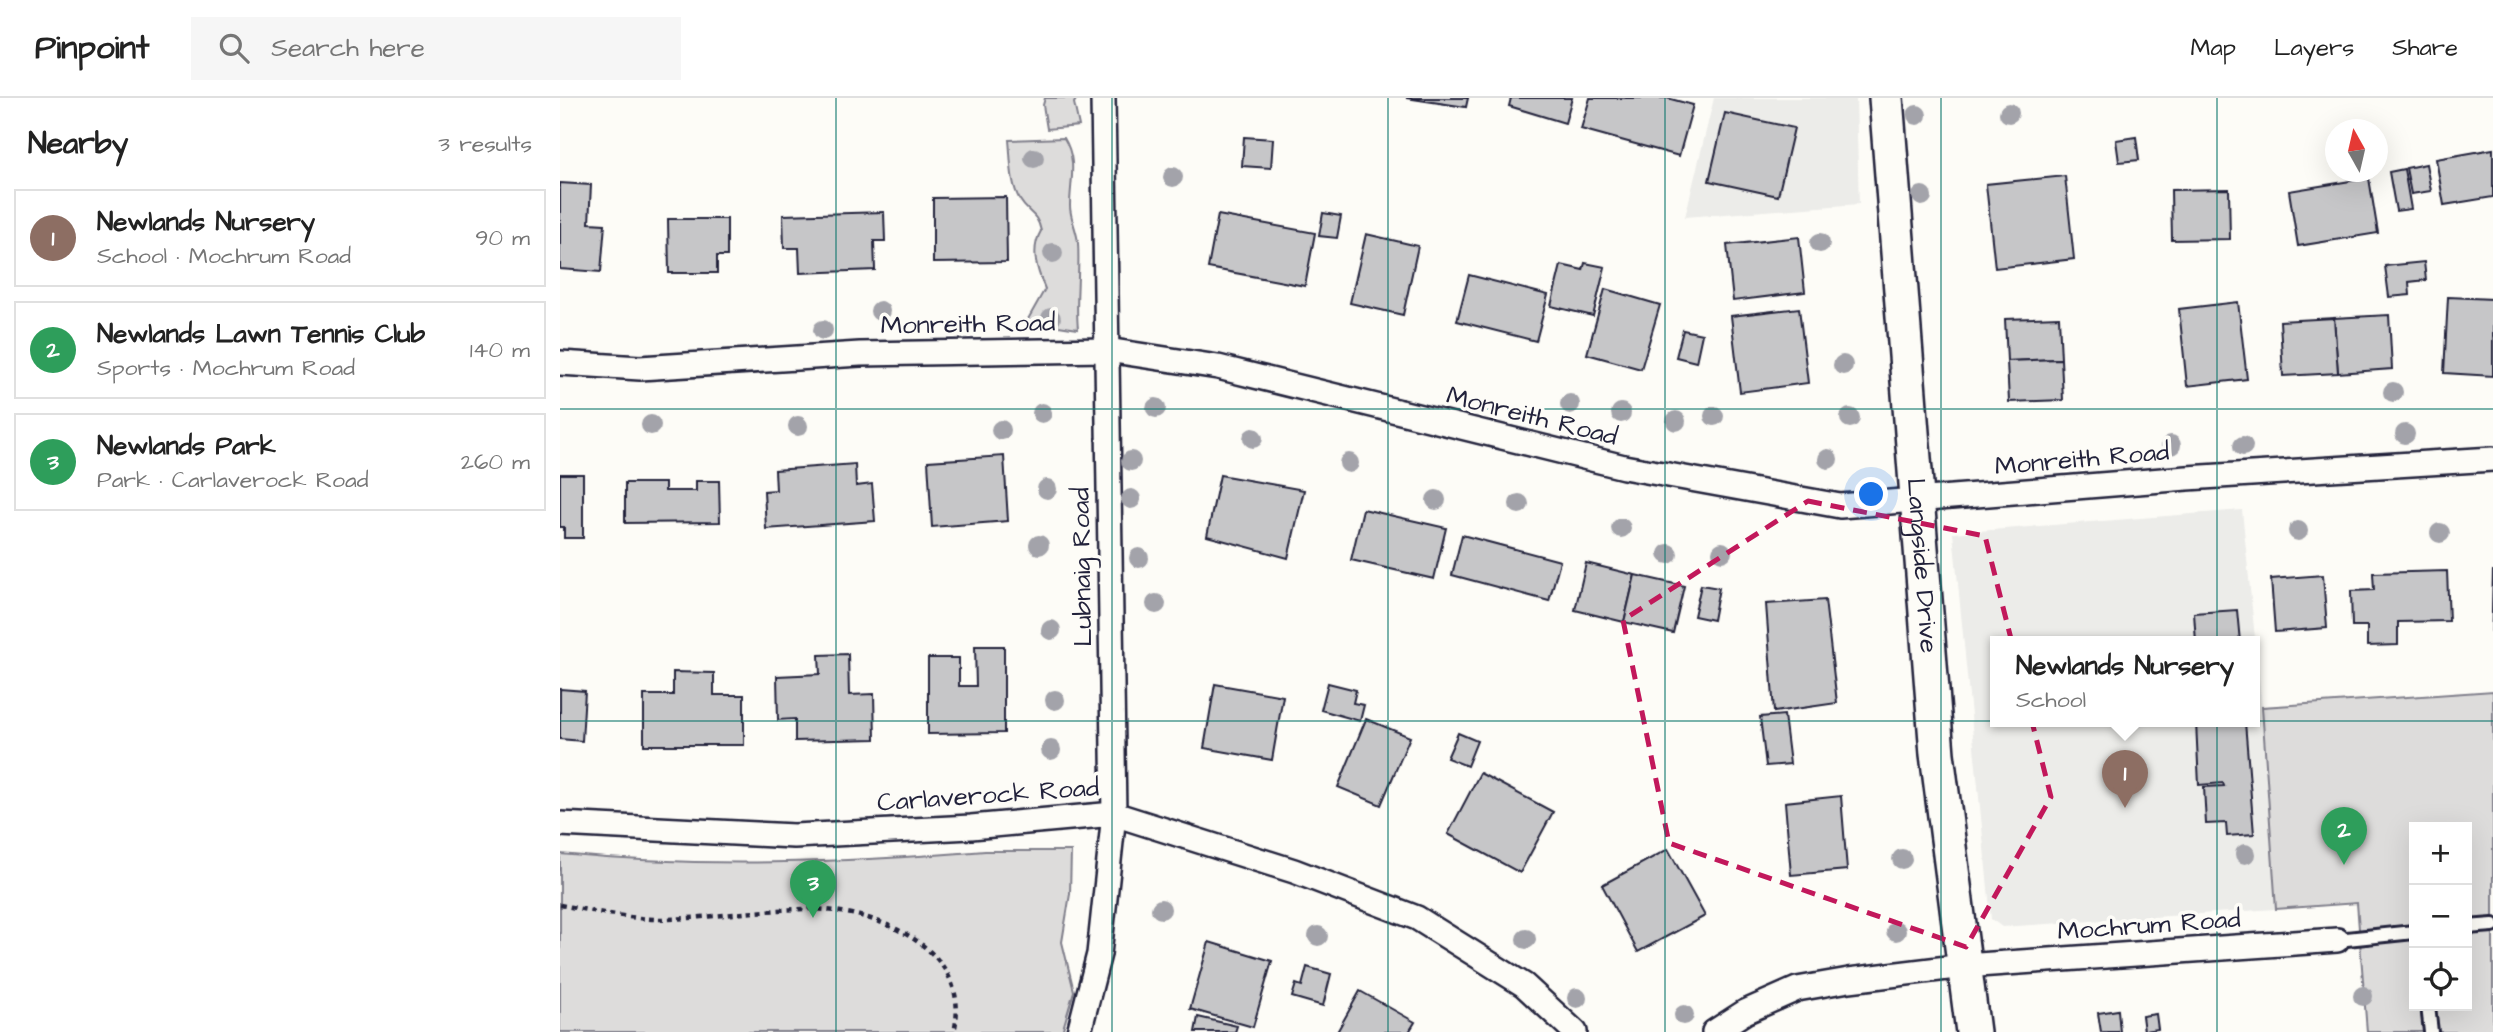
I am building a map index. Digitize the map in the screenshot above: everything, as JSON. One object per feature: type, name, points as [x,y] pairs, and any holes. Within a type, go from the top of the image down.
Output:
[{"type":"street","name":"Lubnaig Road","points":[[1079,1032],[1099,954],[1114,814],[1103,98]]},
{"type":"street","name":"Langside Drive","points":[[1886,98],[1937,754],[1973,1032]]},
{"type":"street","name":"Monreith Road","points":[[560,363],[640,368],[860,354],[1107,350],[1218,367],[1623,467],[1840,506],[1918,502],[2187,478],[2493,460]]},
{"type":"street","name":"Carlaverock Road","points":[[560,824],[794,836],[971,827],[1114,814],[1294,871],[1417,918],[1524,985],[1575,1032]]},
{"type":"street","name":"Mochrum Road","points":[[1714,1032],[1745,1012],[1797,989],[1964,966],[2337,940]]},
{"type":"lane","points":[[2472,927],[2493,925]]},
{"type":"lane","points":[[2337,940],[2409,933]]},
{"type":"lane","points":[[2429,1011],[2431,1032]]},
{"type":"path","points":[[560,905],[663,919],[810,909],[874,920],[910,935],[932,951],[947,970],[954,987],[957,1010],[954,1032]]},
{"type":"highlighted area","points":[[1808,501],[1985,536],[2051,797],[1966,947],[1669,843],[1623,620]]},
{"type":"shaded area","points":[[1045,98],[1077,98],[1074,103],[1079,126],[1047,129],[1043,105]]},
{"type":"shaded area","points":[[1714,98],[1856,98],[1859,204],[1685,217]]},
{"type":"shaded area","points":[[1064,138],[1071,155],[1070,211],[1078,243],[1078,329],[1027,321],[1045,289],[1035,253],[1041,231],[1037,220],[1017,194],[1009,140]]},
{"type":"shaded area","points":[[2242,510],[2255,636],[1990,636],[1990,727],[2260,727],[2260,687],[2276,909],[2002,927],[1991,919],[1953,533]]},
{"type":"shaded area","points":[[2493,691],[2493,1032],[2367,1032],[2357,903],[2276,909],[2262,707]]},
{"type":"shaded area","points":[[985,851],[1071,851],[1070,894],[1062,942],[1074,991],[1062,1032],[560,1032],[560,854],[666,861],[772,862]]},
{"type":"building","points":[[1406,98],[1468,98],[1466,107]]},
{"type":"building","points":[[1511,98],[1572,98],[1565,123],[1509,106]]},
{"type":"building","points":[[1590,98],[1667,98],[1693,105],[1679,156],[1581,129]]},
{"type":"building","points":[[1725,113],[1794,128],[1778,196],[1709,181]]},
{"type":"building","points":[[1244,137],[1273,139],[1271,168],[1242,166]]},
{"type":"building","points":[[2136,137],[2139,160],[2119,162],[2116,140]]},
{"type":"building","points":[[2493,149],[2493,197],[2444,205],[2436,159]]},
{"type":"building","points":[[2426,164],[2431,191],[2411,194],[2406,168]]},
{"type":"building","points":[[2404,169],[2411,209],[2396,211],[2389,172]]},
{"type":"building","points":[[2065,176],[2074,259],[1995,268],[1986,184]]},
{"type":"building","points":[[2344,182],[2370,182],[2378,233],[2298,246],[2289,191]]},
{"type":"building","points":[[560,183],[591,185],[589,223],[605,224],[601,272],[560,269]]},
{"type":"building","points":[[2229,189],[2230,239],[2172,240],[2171,190]]},
{"type":"building","points":[[1006,197],[1007,262],[933,263],[933,198]]},
{"type":"building","points":[[884,212],[885,241],[874,241],[875,270],[800,273],[799,248],[784,248],[783,215]]},
{"type":"building","points":[[1323,213],[1341,216],[1337,238],[1319,236]]},
{"type":"building","points":[[1218,215],[1315,233],[1305,286],[1208,268]]},
{"type":"building","points":[[668,219],[727,219],[727,256],[717,256],[717,273],[669,273]]},
{"type":"building","points":[[1366,234],[1418,246],[1403,315],[1350,303]]},
{"type":"building","points":[[1799,237],[1805,292],[1733,301],[1727,245]]},
{"type":"building","points":[[2424,262],[2426,280],[2409,282],[2410,295],[2389,297],[2385,266]]},
{"type":"building","points":[[1585,263],[1605,267],[1593,316],[1551,306],[1561,265],[1583,270]]},
{"type":"building","points":[[1469,275],[1548,295],[1536,341],[1457,321]]},
{"type":"building","points":[[1605,289],[1660,305],[1641,369],[1587,354]]},
{"type":"building","points":[[2448,297],[2493,299],[2493,376],[2444,373]]},
{"type":"building","points":[[2238,302],[2247,379],[2187,386],[2179,309]]},
{"type":"building","points":[[1799,308],[1808,383],[1740,392],[1731,316]]},
{"type":"building","points":[[2389,315],[2392,369],[2338,373],[2334,318]]},
{"type":"building","points":[[2059,317],[2061,359],[2007,361],[2005,319]]},
{"type":"building","points":[[2334,318],[2338,373],[2283,376],[2280,321]]},
{"type":"building","points":[[1683,330],[1702,334],[1696,362],[1676,357]]},
{"type":"building","points":[[2061,359],[2063,400],[2009,402],[2007,361]]},
{"type":"building","points":[[1004,456],[1008,521],[932,527],[928,461]]},
{"type":"building","points":[[855,464],[856,486],[872,484],[875,521],[766,529],[764,491],[776,490],[775,470]]},
{"type":"building","points":[[560,474],[583,474],[583,538],[564,538],[564,527],[560,527]]},
{"type":"building","points":[[1220,475],[1304,490],[1288,558],[1207,536]]},
{"type":"building","points":[[696,481],[719,481],[720,522],[625,523],[625,483],[665,483],[665,491],[696,491]]},
{"type":"building","points":[[1363,509],[1446,528],[1434,579],[1351,560]]},
{"type":"building","points":[[1462,535],[1560,561],[1549,601],[1452,575]]},
{"type":"building","points":[[1586,563],[1635,575],[1624,622],[1575,610]]},
{"type":"building","points":[[2493,570],[2493,652],[2491,651]]},
{"type":"building","points":[[2447,571],[2449,621],[2398,622],[2398,645],[2367,646],[2367,626],[2352,626],[2351,591],[2374,590],[2373,573]]},
{"type":"building","points":[[1635,575],[1684,586],[1673,633],[1624,622]]},
{"type":"building","points":[[2323,575],[2327,628],[2275,632],[2271,579]]},
{"type":"building","points":[[1701,585],[1719,588],[1713,620],[1694,616]]},
{"type":"building","points":[[1825,600],[1837,703],[1774,712],[1766,604]]},
{"type":"building","points":[[2237,610],[2239,636],[2196,636],[2194,613]]},
{"type":"building","points":[[975,646],[1004,646],[1004,733],[928,734],[928,658],[959,658],[959,686],[976,686]]},
{"type":"building","points":[[848,654],[849,695],[874,694],[875,739],[795,741],[795,719],[778,720],[777,676],[820,674],[819,655]]},
{"type":"building","points":[[673,672],[714,673],[714,695],[744,695],[744,745],[644,745],[644,695],[673,695]]},
{"type":"building","points":[[1328,683],[1356,690],[1353,703],[1364,705],[1360,721],[1321,710]]},
{"type":"building","points":[[1215,684],[1283,696],[1272,760],[1204,748]]},
{"type":"building","points":[[560,689],[585,691],[582,741],[560,739]]},
{"type":"building","points":[[1784,715],[1790,764],[1766,766],[1760,717]]},
{"type":"building","points":[[1366,719],[1410,737],[1381,805],[1338,787]]},
{"type":"building","points":[[2196,727],[2245,727],[2254,834],[2227,836],[2226,823],[2206,824],[2204,787],[2224,786],[2223,783],[2199,785]]},
{"type":"building","points":[[1458,733],[1477,741],[1467,766],[1447,758]]},
{"type":"building","points":[[1480,773],[1553,812],[1520,873],[1448,834]]},
{"type":"building","points":[[1841,796],[1847,870],[1791,875],[1785,802]]},
{"type":"building","points":[[1668,849],[1705,916],[1638,952],[1602,885]]},
{"type":"building","points":[[1209,942],[1272,961],[1253,1027],[1190,1009]]},
{"type":"building","points":[[1307,967],[1331,974],[1323,1006],[1292,997],[1296,984],[1302,986]]},
{"type":"building","points":[[1360,991],[1415,1022],[1409,1032],[1337,1032]]},
{"type":"building","points":[[2118,1010],[2120,1032],[2101,1032],[2098,1013]]},
{"type":"building","points":[[2156,1014],[2158,1029],[2144,1031],[2142,1016]]},
{"type":"building","points":[[1198,1017],[1237,1026],[1235,1032],[1195,1032]]},
{"type":"place","name":"Newlands Nursery","points":[[2125,808]]},
{"type":"place","name":"Newlands Lawn Tennis Club","points":[[2344,865]]},
{"type":"place","name":"Newlands Park","points":[[813,918]]}]
